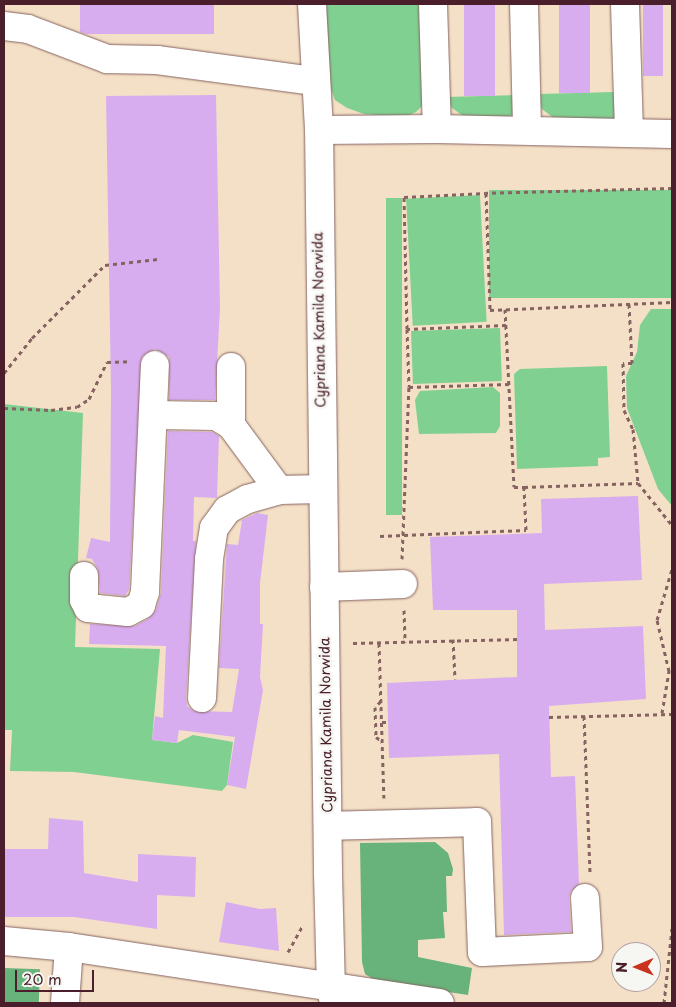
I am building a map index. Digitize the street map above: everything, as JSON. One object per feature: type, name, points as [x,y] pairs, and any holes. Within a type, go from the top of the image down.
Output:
[{"type":"street","name":"Cypriana Kamila Norwida","points":[[312,4],[319,130],[322,490],[332,996]]},
{"type":"street","points":[[433,4],[437,129]]},
{"type":"street","points":[[524,4],[527,130]]},
{"type":"street","points":[[626,4],[629,133]]},
{"type":"street","points":[[4,26],[28,30],[107,59],[157,60],[315,81]]},
{"type":"street","points":[[319,130],[527,130],[672,134]]},
{"type":"street","points":[[84,576],[84,600],[88,608],[128,612],[141,605],[155,415],[146,363]]},
{"type":"street","points":[[231,367],[231,425]]},
{"type":"street","points":[[155,415],[216,416],[231,425],[279,490]]},
{"type":"street","points":[[202,698],[209,559],[214,528],[227,510],[248,499],[279,490],[322,490]]},
{"type":"street","points":[[324,587],[403,584]]},
{"type":"street","points":[[328,826],[476,822],[482,952],[588,947],[585,898]]},
{"type":"street","points":[[4,941],[69,947],[332,996],[440,1003]]},
{"type":"street","points":[[66,1003],[69,947]]},
{"type":"path","points":[[401,536],[409,387],[404,197],[672,188]]},
{"type":"path","points":[[486,193],[490,310],[672,302]]},
{"type":"path","points":[[4,373],[32,338],[105,265],[158,259]]},
{"type":"path","points":[[630,304],[632,363],[623,363],[624,410],[633,429],[638,483],[672,525]]},
{"type":"path","points":[[505,309],[514,487],[638,483]]},
{"type":"path","points":[[407,329],[506,325]]},
{"type":"path","points":[[4,408],[51,410],[77,406],[89,399],[107,362],[146,363]]},
{"type":"path","points":[[409,387],[509,384]]},
{"type":"path","points":[[380,536],[526,530],[524,487]]},
{"type":"path","points":[[662,713],[669,671],[657,620],[672,569]]},
{"type":"path","points":[[404,624],[405,642]]},
{"type":"path","points":[[453,639],[455,679]]},
{"type":"path","points":[[353,643],[453,639],[518,639]]},
{"type":"path","points":[[379,643],[386,824]]},
{"type":"path","points":[[381,701],[375,707],[376,737],[383,742]]},
{"type":"path","points":[[549,717],[672,714]]},
{"type":"path","points":[[584,716],[591,892],[585,898]]},
{"type":"path","points":[[382,722],[388,722]]},
{"type":"path","points":[[286,956],[304,924]]},
{"type":"path","points":[[664,1003],[672,928]]},
{"type":"green space","points":[[325,4],[424,4],[424,104],[416,112],[405,117],[364,114],[347,108],[335,100],[328,81]]},
{"type":"green space","points":[[614,92],[617,116],[611,120],[555,119],[542,109],[538,94]]},
{"type":"green space","points":[[519,95],[516,112],[508,117],[466,118],[452,108],[446,97]]},
{"type":"green space","points":[[489,190],[672,190],[672,298],[489,298]]},
{"type":"green space","points":[[480,195],[487,322],[413,326],[406,199]]},
{"type":"green space","points":[[386,198],[402,198],[402,515],[386,515]]},
{"type":"green space","points":[[651,309],[672,309],[672,506],[658,489],[627,408],[626,376],[637,352],[640,325]]},
{"type":"green space","points":[[500,328],[502,381],[413,384],[411,331]]},
{"type":"green space","points":[[607,366],[610,457],[598,458],[598,466],[517,469],[514,374],[520,369]]},
{"type":"green space","points":[[493,387],[500,393],[500,426],[496,433],[419,434],[415,400],[420,391]]},
{"type":"green space","points":[[4,404],[83,413],[75,647],[160,649],[152,740],[177,743],[193,735],[233,742],[227,785],[222,791],[74,772],[10,771],[12,730],[4,730]]},
{"type":"green space","points":[[435,842],[448,853],[453,869],[452,876],[446,876],[447,912],[443,912],[445,938],[418,940],[418,957],[472,968],[468,995],[376,981],[365,974],[362,962],[360,843]]},
{"type":"green space","points":[[4,968],[40,969],[39,1003],[4,1003]]},
{"type":"building","points":[[80,4],[214,4],[214,34],[86,34],[80,32]]},
{"type":"building","points":[[464,4],[495,4],[495,96],[464,96]]},
{"type":"building","points":[[559,4],[590,4],[590,93],[559,93]]},
{"type":"building","points":[[643,4],[663,4],[663,76],[643,76]]},
{"type":"building","points":[[216,95],[220,308],[215,400],[169,400],[169,357],[155,349],[142,357],[129,589],[125,596],[100,593],[98,569],[92,559],[86,558],[91,538],[110,542],[111,390],[106,96]]},
{"type":"building","points":[[168,431],[212,432],[219,436],[217,498],[194,497],[193,541],[196,541],[186,697],[187,706],[194,711],[232,712],[239,669],[219,668],[227,544],[238,545],[242,520],[257,513],[268,515],[260,583],[260,624],[263,624],[260,677],[263,690],[246,789],[227,785],[235,737],[179,730],[177,743],[152,740],[155,716],[163,718],[166,646],[89,644],[90,624],[135,626],[148,619],[156,610],[161,593]]},
{"type":"building","points":[[638,496],[642,580],[544,584],[545,630],[643,626],[646,699],[549,706],[551,777],[575,776],[579,884],[571,891],[569,898],[571,932],[504,935],[499,754],[389,758],[387,683],[517,677],[517,610],[433,610],[430,537],[542,533],[541,499]]},
{"type":"building","points":[[49,818],[83,821],[84,873],[138,882],[138,854],[196,857],[195,897],[157,895],[157,929],[74,917],[4,917],[4,849],[48,849]]},
{"type":"building","points":[[226,902],[260,909],[276,908],[279,951],[219,942]]}]
